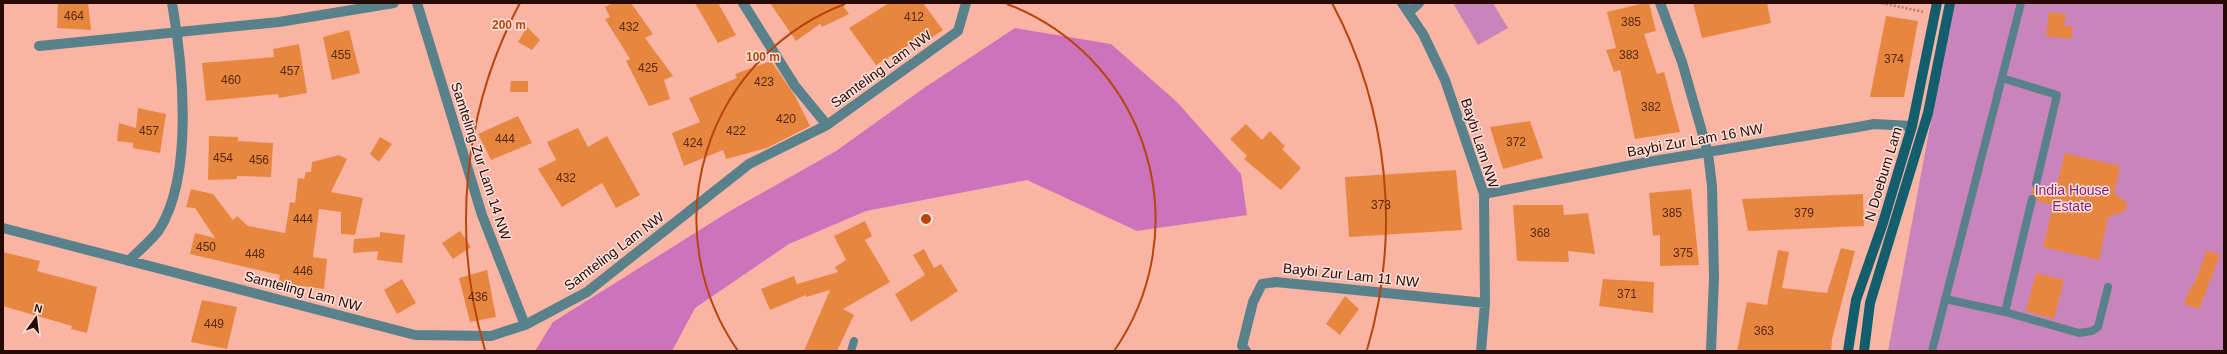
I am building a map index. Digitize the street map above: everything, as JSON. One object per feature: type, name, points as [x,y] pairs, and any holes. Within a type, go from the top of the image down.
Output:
[{"type":"main road","name":"N Doebum Lam","points":[[1848,351],[1856,300],[1882,226],[1912,126],[1937,3]]},
{"type":"main road","points":[[1864,351],[1870,303],[1901,208],[1928,113],[1950,3]]},
{"type":"street","points":[[129,261],[158,230],[172,202],[181,160],[182,96],[177,33],[172,3]]},
{"type":"street","points":[[39,46],[279,22],[394,3]]},
{"type":"street","name":"Samteling Zur Lam 14 NW","points":[[417,3],[482,215],[525,325]]},
{"type":"street","points":[[743,3],[795,86],[827,125]]},
{"type":"street","name":"Samteling Lam NW","points":[[3,228],[416,335],[491,336],[525,325],[587,292],[749,164],[827,125],[958,31],[966,3]]},
{"type":"street","name":"Baybi Lam NW","points":[[1402,3],[1423,34],[1445,80],[1484,194],[1485,303],[1481,351]]},
{"type":"street","points":[[1409,12],[1419,3]]},
{"type":"street","points":[[1660,3],[1682,62],[1708,154],[1712,186],[1714,278],[1711,351]]},
{"type":"street","name":"Baybi Zur Lam 16 NW","points":[[1484,194],[1648,162],[1708,154],[1874,124],[1912,126]]},
{"type":"street","name":"Baybi Zur Lam 11 NW","points":[[1246,351],[1242,346],[1253,302],[1262,284],[1276,282],[1485,303]]},
{"type":"lane","points":[[1932,351],[2021,3]]},
{"type":"lane","points":[[2002,78],[2057,95],[2036,184]]},
{"type":"lane","points":[[2005,312],[2032,199]]},
{"type":"lane","points":[[1945,299],[2005,312],[2078,333],[2098,327],[2108,288]]},
{"type":"lane","points":[[851,351],[854,341]]},
{"type":"path","points":[[1882,3],[1934,15]]},
{"type":"green space","points":[[1453,3],[1493,3],[1508,28],[1478,45]]},
{"type":"green space","name":"India House Estate","points":[[1953,3],[2224,3],[2224,351],[1888,351]]},
{"type":"shaded area","points":[[1015,28],[1111,44],[1177,102],[1241,174],[1247,215],[1137,231],[1027,180],[866,211],[789,244],[695,308],[672,351],[535,351],[553,322],[730,211],[836,151],[924,88]]},
{"type":"building","points":[[58,3],[88,3],[91,30],[57,28]]},
{"type":"building","points":[[613,3],[631,3],[653,34],[645,38],[673,76],[664,80],[670,99],[649,106],[626,61],[630,59],[605,19],[610,17],[605,7]]},
{"type":"building","points":[[695,3],[718,3],[736,35],[718,43]]},
{"type":"building","points":[[770,3],[841,3],[849,14],[822,27],[820,24],[796,41]]},
{"type":"building","points":[[889,3],[923,3],[943,30],[915,48],[912,43],[876,65],[849,28]]},
{"type":"building","points":[[1649,3],[1656,31],[1644,34],[1657,74],[1664,72],[1680,132],[1635,139],[1620,70],[1614,72],[1606,50],[1616,48],[1607,12]]},
{"type":"building","points":[[1693,3],[1767,3],[1771,23],[1702,38]]},
{"type":"building","points":[[2049,12],[2066,14],[2064,26],[2072,26],[2072,39],[2046,36]]},
{"type":"building","points":[[1886,16],[1918,21],[1904,97],[1870,97]]},
{"type":"building","points":[[527,27],[540,40],[532,50],[518,42]]},
{"type":"building","points":[[349,30],[360,73],[332,80],[323,37]]},
{"type":"building","points":[[299,44],[307,93],[279,98],[278,94],[206,101],[202,63],[274,57],[273,49]]},
{"type":"building","points":[[771,61],[795,96],[810,126],[767,148],[726,159],[723,150],[684,166],[672,133],[700,122],[689,98],[737,78],[735,74]]},
{"type":"building","points":[[511,81],[528,81],[528,92],[510,92]]},
{"type":"building","points":[[138,108],[166,114],[160,153],[133,148],[133,143],[117,141],[119,123],[136,128]]},
{"type":"building","points":[[518,116],[532,143],[491,160],[478,134]]},
{"type":"building","points":[[1530,121],[1543,158],[1503,169],[1490,127]]},
{"type":"building","points":[[1246,124],[1262,140],[1270,131],[1285,146],[1282,149],[1301,168],[1281,190],[1244,159],[1247,156],[1230,139]]},
{"type":"building","points":[[578,128],[588,147],[607,136],[640,195],[616,208],[602,183],[562,207],[538,169],[556,160],[547,142]]},
{"type":"building","points":[[209,136],[238,137],[238,141],[273,143],[271,177],[237,176],[237,179],[208,180]]},
{"type":"building","points":[[380,137],[392,144],[379,162],[370,154]]},
{"type":"building","points":[[2065,153],[2120,166],[2114,193],[2127,203],[2125,211],[2108,217],[2099,260],[2043,247],[2053,205],[2037,201],[2036,195],[2031,194],[2033,188],[2038,189],[2041,185],[2056,189]]},
{"type":"building","points":[[339,155],[347,159],[331,192],[363,198],[355,235],[341,234],[341,212],[319,209],[313,257],[327,259],[324,289],[279,283],[280,275],[190,254],[195,233],[215,238],[195,208],[186,207],[191,189],[213,194],[233,220],[237,216],[248,226],[285,233],[290,202],[295,203],[298,178],[304,179],[306,172],[311,172],[312,162]]},
{"type":"building","points":[[1456,170],[1462,230],[1349,237],[1345,177]]},
{"type":"building","points":[[1691,189],[1699,265],[1660,266],[1660,235],[1653,236],[1649,193]]},
{"type":"building","points":[[1863,194],[1864,226],[1748,231],[1742,199]]},
{"type":"building","points":[[1513,205],[1563,205],[1564,215],[1588,213],[1595,254],[1568,251],[1569,262],[1517,261]]},
{"type":"building","points":[[865,221],[872,236],[865,240],[890,282],[843,309],[854,315],[837,351],[804,351],[830,290],[806,297],[806,295],[770,310],[761,289],[794,276],[797,284],[838,272],[835,267],[846,260],[834,236]]},
{"type":"building","points":[[460,231],[471,247],[453,259],[442,243]]},
{"type":"building","points":[[380,232],[405,235],[402,263],[377,260],[378,251],[353,253],[354,239],[380,237]]},
{"type":"building","points":[[1841,248],[1855,251],[1832,339],[1831,351],[1737,351],[1747,302],[1767,305],[1778,250],[1789,252],[1782,288],[1827,293]]},
{"type":"building","points":[[924,249],[934,268],[941,264],[958,291],[911,322],[895,294],[925,275],[913,255]]},
{"type":"building","points":[[2207,250],[2220,255],[2199,309],[2184,304],[2192,284],[2194,285]]},
{"type":"building","points":[[3,252],[40,261],[37,271],[97,287],[87,333],[71,329],[72,326],[3,306]]},
{"type":"building","points":[[487,270],[496,317],[470,322],[459,278]]},
{"type":"building","points":[[2036,273],[2064,280],[2054,319],[2026,311]]},
{"type":"building","points":[[402,279],[416,303],[397,314],[384,290]]},
{"type":"building","points":[[1603,279],[1654,282],[1653,313],[1599,306]]},
{"type":"building","points":[[1345,296],[1359,309],[1340,335],[1326,324]]},
{"type":"building","points":[[202,300],[237,307],[227,349],[191,342]]}]
